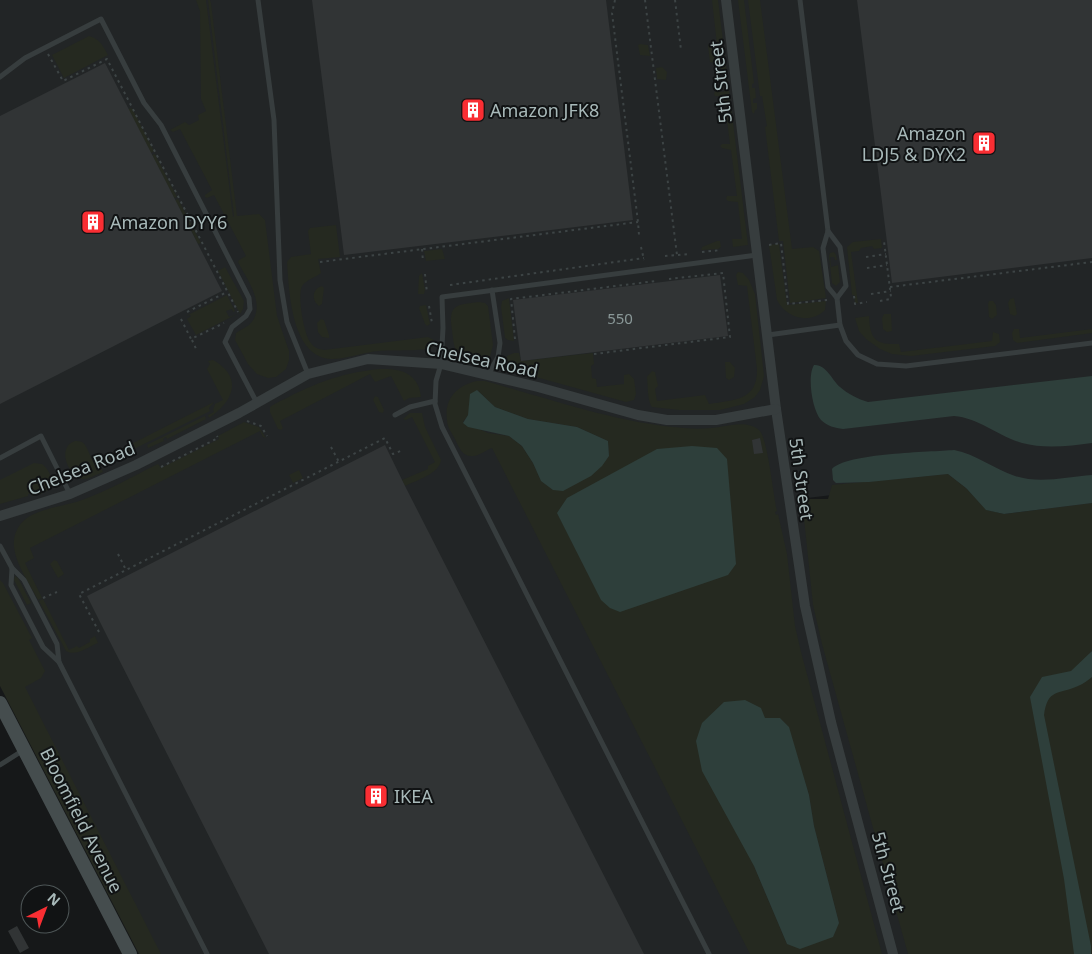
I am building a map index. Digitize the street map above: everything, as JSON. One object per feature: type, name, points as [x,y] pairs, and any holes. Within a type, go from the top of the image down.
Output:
[{"type":"street","name":"5th Street","points":[[726,0],[776,409],[801,582],[817,664],[831,722],[894,954]]},
{"type":"street","name":"Chelsea Road","points":[[0,516],[70,494],[136,465],[308,374],[368,359],[441,364],[538,387],[638,415],[667,420],[716,420],[776,409]]},
{"type":"street","name":"Bloomfield Avenue","points":[[0,703],[130,954]]},
{"type":"lane","points":[[258,0],[274,120],[280,280],[287,322],[308,374]]},
{"type":"lane","points":[[800,0],[828,231],[823,248],[828,287],[837,298],[840,325],[846,341],[858,354],[877,364],[906,366],[1092,343]]},
{"type":"lane","points":[[0,77],[25,58],[100,19],[144,103],[161,125],[249,298],[250,309],[246,316],[232,327],[225,342],[257,402]]},
{"type":"lane","points":[[828,231],[840,247],[846,286],[837,298]]},
{"type":"lane","points":[[709,954],[442,427],[435,401],[436,381],[441,364],[442,297],[757,255]]},
{"type":"lane","points":[[488,375],[498,356],[500,343],[492,290]]},
{"type":"lane","points":[[768,335],[840,325]]},
{"type":"lane","points":[[395,414],[410,407],[435,401]]},
{"type":"lane","points":[[0,458],[41,436],[70,494]]},
{"type":"lane","points":[[0,546],[12,568],[24,580],[57,644],[60,662],[207,954]]},
{"type":"lane","points":[[12,568],[12,586],[42,647],[60,662]]},
{"type":"lane","points":[[0,765],[25,750]]},
{"type":"path","points":[[615,0],[612,12],[639,235]]},
{"type":"path","points":[[645,0],[677,255]]},
{"type":"path","points":[[675,0],[681,50]]},
{"type":"path","points":[[45,48],[62,81],[107,59],[228,292],[238,315]]},
{"type":"path","points":[[320,262],[638,222]]},
{"type":"path","points":[[880,301],[891,299],[884,241]]},
{"type":"path","points":[[769,244],[781,243],[788,304],[827,300]]},
{"type":"path","points":[[641,248],[645,264]]},
{"type":"path","points":[[422,249],[423,262]]},
{"type":"path","points":[[702,252],[721,250]]},
{"type":"path","points":[[665,256],[689,254]]},
{"type":"path","points":[[866,257],[886,254]]},
{"type":"path","points":[[450,285],[644,258]]},
{"type":"path","points":[[890,287],[1092,262]]},
{"type":"path","points":[[867,268],[887,265]]},
{"type":"path","points":[[594,354],[730,337],[723,273],[668,279]]},
{"type":"path","points":[[425,274],[427,293]]},
{"type":"path","points":[[516,339],[511,299],[656,281]]},
{"type":"path","points":[[871,294],[891,291]]},
{"type":"path","points":[[187,312],[228,292]]},
{"type":"path","points":[[854,296],[855,304],[867,302]]},
{"type":"path","points":[[429,306],[432,322]]},
{"type":"path","points":[[181,319],[197,351]]},
{"type":"path","points":[[192,339],[229,320]]},
{"type":"path","points":[[244,421],[253,422],[260,426],[267,436]]},
{"type":"path","points":[[161,467],[218,438],[216,435],[223,432]]},
{"type":"path","points":[[99,632],[79,594],[385,438],[393,454],[403,450]]},
{"type":"path","points":[[331,446],[339,462]]},
{"type":"path","points":[[118,554],[126,570]]},
{"type":"path","points":[[43,598],[57,592]]},
{"type":"shaded area","points":[[0,0],[1092,0],[1092,522],[941,482],[807,498],[935,954],[146,954],[0,679]]},
{"type":"shaded area","points":[[196,0],[206,0],[233,217],[208,0],[211,3],[237,216],[259,214],[265,220],[277,316],[289,351],[286,369],[276,377],[268,378],[257,374],[248,364],[235,340],[236,333],[249,325],[257,310],[254,293],[238,262],[246,256],[214,195],[205,197],[212,190],[180,129],[173,132],[170,130],[185,122],[189,125],[199,120],[198,115],[206,111],[201,99],[200,11]]},
{"type":"shaded area","points":[[712,0],[718,0],[748,245],[733,247],[732,239],[742,239],[738,202],[726,199],[727,196],[737,196],[731,150],[720,146],[722,144],[730,144],[724,97],[715,96],[714,94],[715,91],[724,92],[720,64],[710,62],[708,46],[709,44],[717,45]]},
{"type":"shaded area","points":[[738,0],[744,0],[754,83],[752,88],[755,88],[756,98],[753,99],[753,103],[757,103],[757,109],[754,114],[752,112]]},
{"type":"shaded area","points":[[748,0],[760,0],[792,249],[813,247],[819,251],[826,298],[790,303],[783,241],[779,241],[765,127],[767,126],[762,96],[760,96]]},
{"type":"shaded area","points":[[89,36],[99,41],[108,55],[64,78],[52,55]]},
{"type":"shaded area","points":[[638,45],[648,45],[650,56],[640,55]]},
{"type":"shaded area","points":[[662,67],[667,72],[666,80],[657,79],[656,68]]},
{"type":"shaded area","points":[[132,108],[154,151],[151,153],[128,109]]},
{"type":"shaded area","points":[[155,154],[177,197],[174,198],[152,155]]},
{"type":"shaded area","points":[[178,199],[201,243],[198,244],[175,200]]},
{"type":"shaded area","points":[[336,225],[340,257],[318,259],[321,273],[308,280],[302,286],[301,291],[300,298],[304,324],[308,339],[312,345],[324,350],[428,337],[434,340],[432,348],[379,351],[330,359],[317,355],[307,347],[300,334],[291,304],[287,262],[291,257],[311,254],[308,231],[310,228]]},
{"type":"shaded area","points":[[881,239],[882,248],[874,249],[872,246],[851,252],[858,303],[855,303],[854,295],[852,295],[847,247],[853,242]]},
{"type":"shaded area","points":[[720,241],[721,247],[718,249],[701,250],[702,247]]},
{"type":"shaded area","points":[[779,244],[787,305],[826,301],[825,310],[819,315],[806,318],[792,315],[777,300],[769,245]]},
{"type":"shaded area","points":[[442,249],[445,259],[426,261],[424,251]]},
{"type":"shaded area","points":[[834,252],[837,260],[834,257],[830,257],[831,267],[838,265],[840,282],[836,286],[832,283],[829,256],[830,253]]},
{"type":"shaded area","points":[[225,267],[244,301],[240,314],[218,271]]},
{"type":"shaded area","points":[[738,272],[743,273],[749,280],[755,294],[764,376],[760,390],[755,397],[744,404],[720,410],[679,410],[652,407],[648,397],[647,377],[652,371],[655,372],[658,386],[655,389],[657,401],[705,395],[709,404],[735,400],[749,393],[753,387],[757,369],[747,286],[738,285],[736,275]]},
{"type":"shaded area","points":[[422,273],[425,290],[424,294],[418,294],[419,276]]},
{"type":"shaded area","points":[[322,286],[324,288],[322,304],[319,306],[316,304],[314,295],[316,290]]},
{"type":"shaded area","points":[[227,295],[235,311],[233,312],[232,309],[226,311],[229,317],[237,314],[196,335],[187,319],[191,316],[186,316]]},
{"type":"shaded area","points":[[509,298],[514,341],[505,338],[501,307],[502,301]]},
{"type":"shaded area","points":[[1014,298],[1017,314],[1015,316],[1010,314],[1008,303],[1010,299]]},
{"type":"shaded area","points":[[989,301],[993,301],[996,305],[997,315],[992,319],[989,317]]},
{"type":"shaded area","points":[[479,302],[485,303],[488,306],[493,345],[490,357],[483,361],[464,356],[456,351],[451,321],[451,315],[455,307]]},
{"type":"shaded area","points":[[426,305],[430,324],[427,326],[419,308]]},
{"type":"shaded area","points":[[884,314],[891,314],[892,331],[887,332],[883,329],[882,318]]},
{"type":"shaded area","points":[[869,316],[873,336],[880,342],[899,344],[901,352],[992,341],[993,332],[999,334],[1000,342],[995,346],[911,356],[892,354],[880,349],[866,339],[859,331],[855,318]]},
{"type":"shaded area","points":[[321,319],[324,320],[329,338],[322,337],[318,332],[317,323]]},
{"type":"shaded area","points":[[1014,329],[1019,329],[1020,338],[1092,329],[1092,333],[1017,343],[1013,340],[1012,333]]},
{"type":"shaded area","points":[[514,353],[519,353],[521,361],[593,353],[592,378],[596,379],[597,387],[624,384],[624,375],[629,374],[634,379],[636,394],[634,400],[626,402],[506,368],[502,365],[503,360]]},
{"type":"shaded area","points":[[213,360],[224,368],[230,376],[232,390],[226,403],[209,418],[208,415],[214,412],[215,404],[223,400],[207,369],[210,364],[208,361]]},
{"type":"shaded area","points":[[725,362],[730,362],[735,368],[734,377],[729,380],[726,378]]},
{"type":"shaded area","points":[[814,365],[822,367],[846,392],[868,402],[1092,376],[1092,443],[1057,446],[1030,445],[1013,440],[972,420],[954,416],[843,429],[834,427],[821,420],[815,409],[811,385]]},
{"type":"shaded area","points":[[380,369],[401,371],[412,377],[417,382],[421,397],[409,398],[404,401],[391,376],[375,382],[370,374],[280,421],[283,428],[281,430],[278,429],[270,412],[270,407],[273,405],[325,381],[351,373]]},
{"type":"shaded area","points":[[485,381],[609,416],[634,421],[698,429],[742,424],[759,430],[768,455],[777,511],[775,512],[776,515],[778,514],[787,554],[795,626],[801,652],[882,954],[750,954],[492,448],[475,456],[466,455],[450,430],[447,423],[447,412],[450,399],[463,386]],"holes":[[[477,390],[495,407],[528,419],[577,427],[608,441],[609,456],[541,481],[533,463],[522,446],[509,436],[488,433],[463,422],[468,415]],[[780,718],[788,727],[809,795],[814,826],[839,923],[787,944],[754,866]]]},
{"type":"shaded area","points":[[477,390],[495,407],[528,419],[577,427],[608,441],[609,456],[591,476],[563,491],[553,490],[541,481],[533,463],[522,446],[509,436],[468,427],[463,423],[468,415],[470,394]]},
{"type":"shaded area","points":[[375,396],[378,397],[384,410],[383,413],[379,412],[373,400]]},
{"type":"shaded area","points":[[214,402],[209,408],[210,411],[100,466],[103,472],[91,477],[79,478],[67,463],[66,450],[69,444],[75,441],[84,444],[94,463]]},
{"type":"shaded area","points":[[410,413],[422,413],[425,427],[441,460],[432,473],[405,486],[402,480],[428,469],[428,466],[435,462],[412,417],[406,420],[403,419]]},
{"type":"shaded area","points":[[205,416],[206,419],[167,439],[166,437],[163,439],[164,441],[148,448],[147,445]]},
{"type":"shaded area","points":[[244,422],[259,427],[266,438],[263,437],[260,431],[30,548],[34,558],[25,563],[42,598],[38,600],[18,563],[14,548],[15,533],[24,520],[39,512],[92,496],[158,464],[161,468],[219,439],[218,436]]},
{"type":"shaded area","points":[[692,446],[717,448],[727,459],[736,564],[728,575],[620,612],[610,608],[601,600],[557,513],[567,498],[657,449]]},
{"type":"shaded area","points":[[954,450],[970,455],[1015,476],[1034,480],[1092,475],[1092,503],[1004,514],[986,510],[966,488],[948,474],[869,482],[836,483],[833,480],[832,469],[840,464],[854,460],[890,454]]},
{"type":"shaded area","points":[[34,463],[42,464],[49,472],[51,483],[48,490],[41,494],[32,496],[28,494],[28,496],[0,504],[0,480]]},
{"type":"shaded area","points":[[299,470],[303,478],[293,483],[289,475]]},
{"type":"shaded area","points":[[948,474],[966,488],[987,510],[1004,514],[1092,503],[1092,651],[1089,654],[1092,653],[1092,954],[908,954],[822,644],[813,605],[802,499],[828,499],[832,485]]},
{"type":"shaded area","points":[[54,560],[57,561],[64,574],[58,578],[50,564]]},
{"type":"shaded area","points":[[15,576],[18,578],[31,603],[27,605],[14,580]]},
{"type":"shaded area","points":[[0,580],[32,638],[29,640],[45,671],[41,678],[25,687],[161,954],[139,954],[0,686]]},
{"type":"shaded area","points":[[43,599],[69,650],[77,646],[79,648],[90,642],[90,639],[95,636],[98,643],[74,653],[66,651],[39,601]]},
{"type":"shaded area","points":[[1092,651],[1092,677],[1080,685],[1051,696],[1044,715],[1091,946],[1091,954],[1074,954],[1064,879],[1030,697],[1042,677],[1071,671]]},
{"type":"shaded area","points":[[745,700],[761,708],[765,718],[780,718],[789,727],[809,795],[814,826],[839,923],[833,937],[800,949],[787,944],[754,866],[702,771],[696,741],[702,723],[724,702]]},
{"type":"building","name":"Amazon JFK8","points":[[312,0],[606,0],[633,220],[344,255]]},
{"type":"building","name":"Amazon LDJ5 & DYX2","points":[[857,0],[1092,0],[1092,258],[892,283]]},
{"type":"building","name":"Amazon DYY6","points":[[105,63],[222,291],[0,404],[0,116]]},
{"type":"building","points":[[720,275],[728,336],[521,361],[513,300]]},
{"type":"building","points":[[760,438],[763,453],[754,454],[752,440]]},
{"type":"building","name":"IKEA","points":[[385,445],[644,954],[269,954],[108,638],[87,596]]},
{"type":"building","points":[[17,926],[29,948],[20,953],[8,931]]},
{"type":"place","name":"Amazon JFK8","points":[[473,110]]},
{"type":"place","name":"Amazon LDJ5 & DYX2","points":[[984,143]]},
{"type":"place","name":"Amazon DYY6","points":[[93,222]]},
{"type":"place","name":"IKEA","points":[[376,796]]}]
